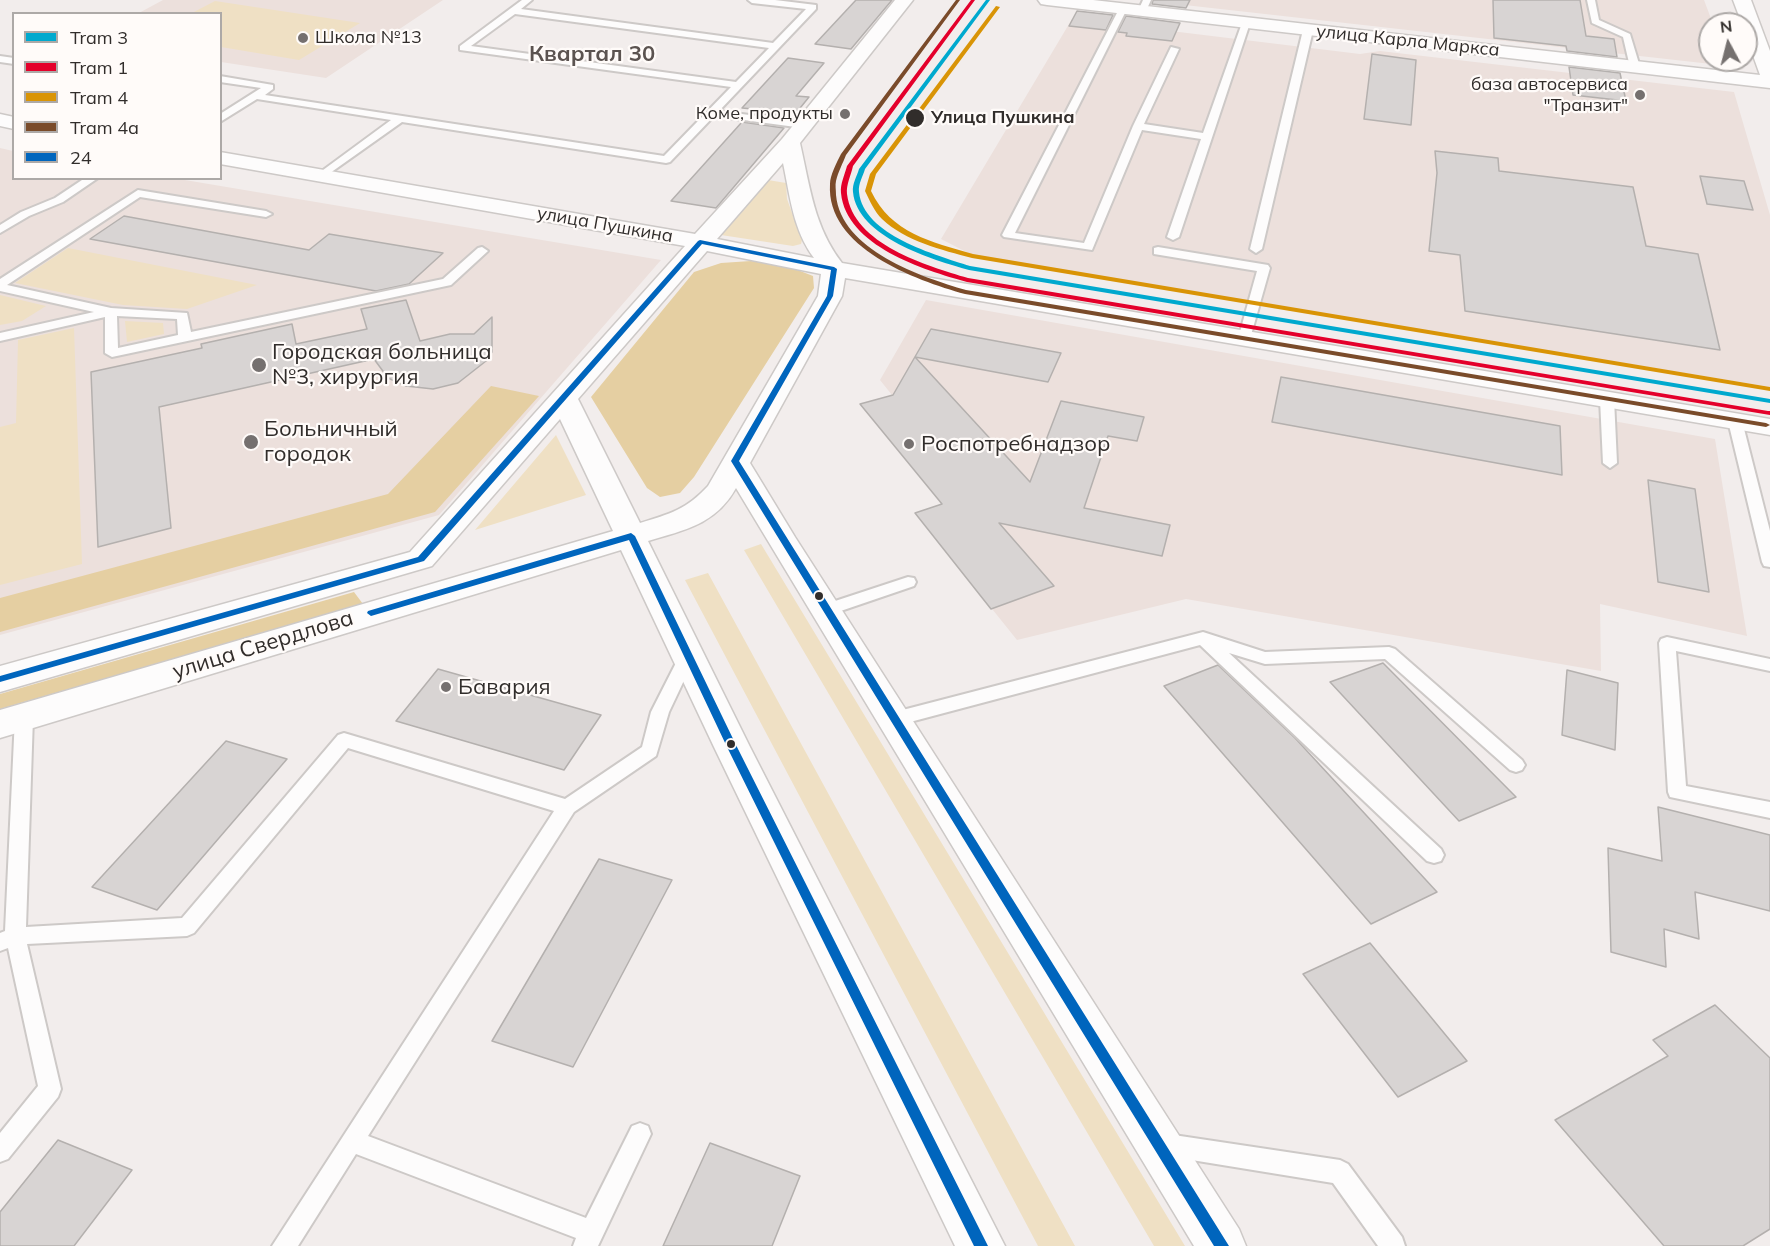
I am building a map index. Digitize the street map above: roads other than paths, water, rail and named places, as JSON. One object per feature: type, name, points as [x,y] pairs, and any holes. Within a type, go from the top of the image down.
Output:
[{"type":"street","name":"улица Свердлова","points":[[0,679],[421,559],[796,134],[904,0]]},
{"type":"street","name":"улица Карла Маркса","points":[[1047,0],[1123,9],[1145,5],[1246,23],[1770,82]]},
{"type":"street","points":[[1742,0],[1770,76]]},
{"type":"street","points":[[796,134],[807,224],[817,246],[834,269]]},
{"type":"street","name":"улица Пушкина","points":[[222,158],[700,242],[834,269],[1770,427]]},
{"type":"street","name":"улица Свердлова","points":[[12,721],[630,537],[675,523],[703,510],[720,491],[830,296],[834,269]]},
{"type":"street","points":[[564,398],[688,655],[981,1246]]},
{"type":"street","points":[[735,461],[1222,1246]]},
{"type":"lane","points":[[528,0],[463,48],[738,85]]},
{"type":"lane","points":[[255,96],[666,160],[813,7],[752,0]]},
{"type":"lane","points":[[1591,0],[1595,21],[1626,36],[1635,67]]},
{"type":"lane","points":[[1123,9],[1008,234],[1088,247],[1138,126],[1174,49]]},
{"type":"lane","points":[[513,11],[776,46]]},
{"type":"lane","points":[[1173,237],[1246,23]]},
{"type":"lane","points":[[1256,249],[1308,30]]},
{"type":"lane","points":[[222,79],[270,87],[222,117]]},
{"type":"lane","points":[[711,113],[796,134]]},
{"type":"lane","points":[[323,175],[399,119]]},
{"type":"lane","points":[[1138,126],[1208,137]]},
{"type":"lane","points":[[0,230],[25,214],[59,200],[90,180]]},
{"type":"lane","points":[[0,285],[138,193],[266,214]]},
{"type":"lane","points":[[111,312],[112,353],[447,282],[482,251]]},
{"type":"lane","points":[[1158,251],[1264,268],[1244,339]]},
{"type":"lane","points":[[0,285],[111,312],[183,316],[185,337]]},
{"type":"lane","points":[[0,337],[111,312]]},
{"type":"lane","points":[[1607,399],[1610,463]]},
{"type":"lane","points":[[1735,421],[1770,562]]},
{"type":"lane","points":[[826,610],[908,582]]},
{"type":"lane","points":[[895,719],[1203,638],[1265,658],[1389,653],[1516,765]]},
{"type":"lane","points":[[1203,638],[1434,855]]},
{"type":"lane","points":[[1770,665],[1667,643],[1677,792],[1770,810]]},
{"type":"lane","points":[[284,1246],[567,807],[650,751],[660,712],[688,655]]},
{"type":"lane","points":[[0,1151],[50,1089],[7,939],[12,721]]},
{"type":"lane","points":[[7,939],[187,927],[344,740],[567,807]]},
{"type":"lane","points":[[352,1141],[589,1239],[640,1134]]},
{"type":"lane","points":[[1158,1144],[1340,1172],[1393,1246]]},
{"type":"tram line","name":"4а","points":[[958,0],[843,155],[832,182],[834,207],[846,228],[865,247],[889,262],[916,275],[965,292],[1766,425]]},
{"type":"tram line","name":"1","points":[[973,0],[850,166],[844,193],[849,211],[859,227],[892,252],[932,269],[967,280],[1768,413]]},
{"type":"tram line","name":"3","points":[[988,0],[862,169],[856,191],[860,206],[869,220],[901,242],[969,268],[1770,401]]},
{"type":"tram line","name":"4","points":[[998,7],[873,174],[868,191],[875,205],[885,217],[911,235],[972,256],[1770,389]]},
{"type":"place","name":"Школа №13","points":[[303,38]]},
{"type":"place","name":"база автосервиса \"Транзит\"","points":[[1640,95]]},
{"type":"place","name":"Коме, продукты","points":[[845,114]]},
{"type":"place","name":"Улица Пушкина","points":[[915,118]]},
{"type":"place","name":"Городская больница №3, хирургия","points":[[259,365]]},
{"type":"place","name":"Больничный городок","points":[[251,442]]},
{"type":"place","name":"Роспотребнадзор","points":[[909,444]]},
{"type":"place","name":"Бавария","points":[[446,687]]},
{"type":"district","name":"Квартал 30","points":[[592,54]]}]
